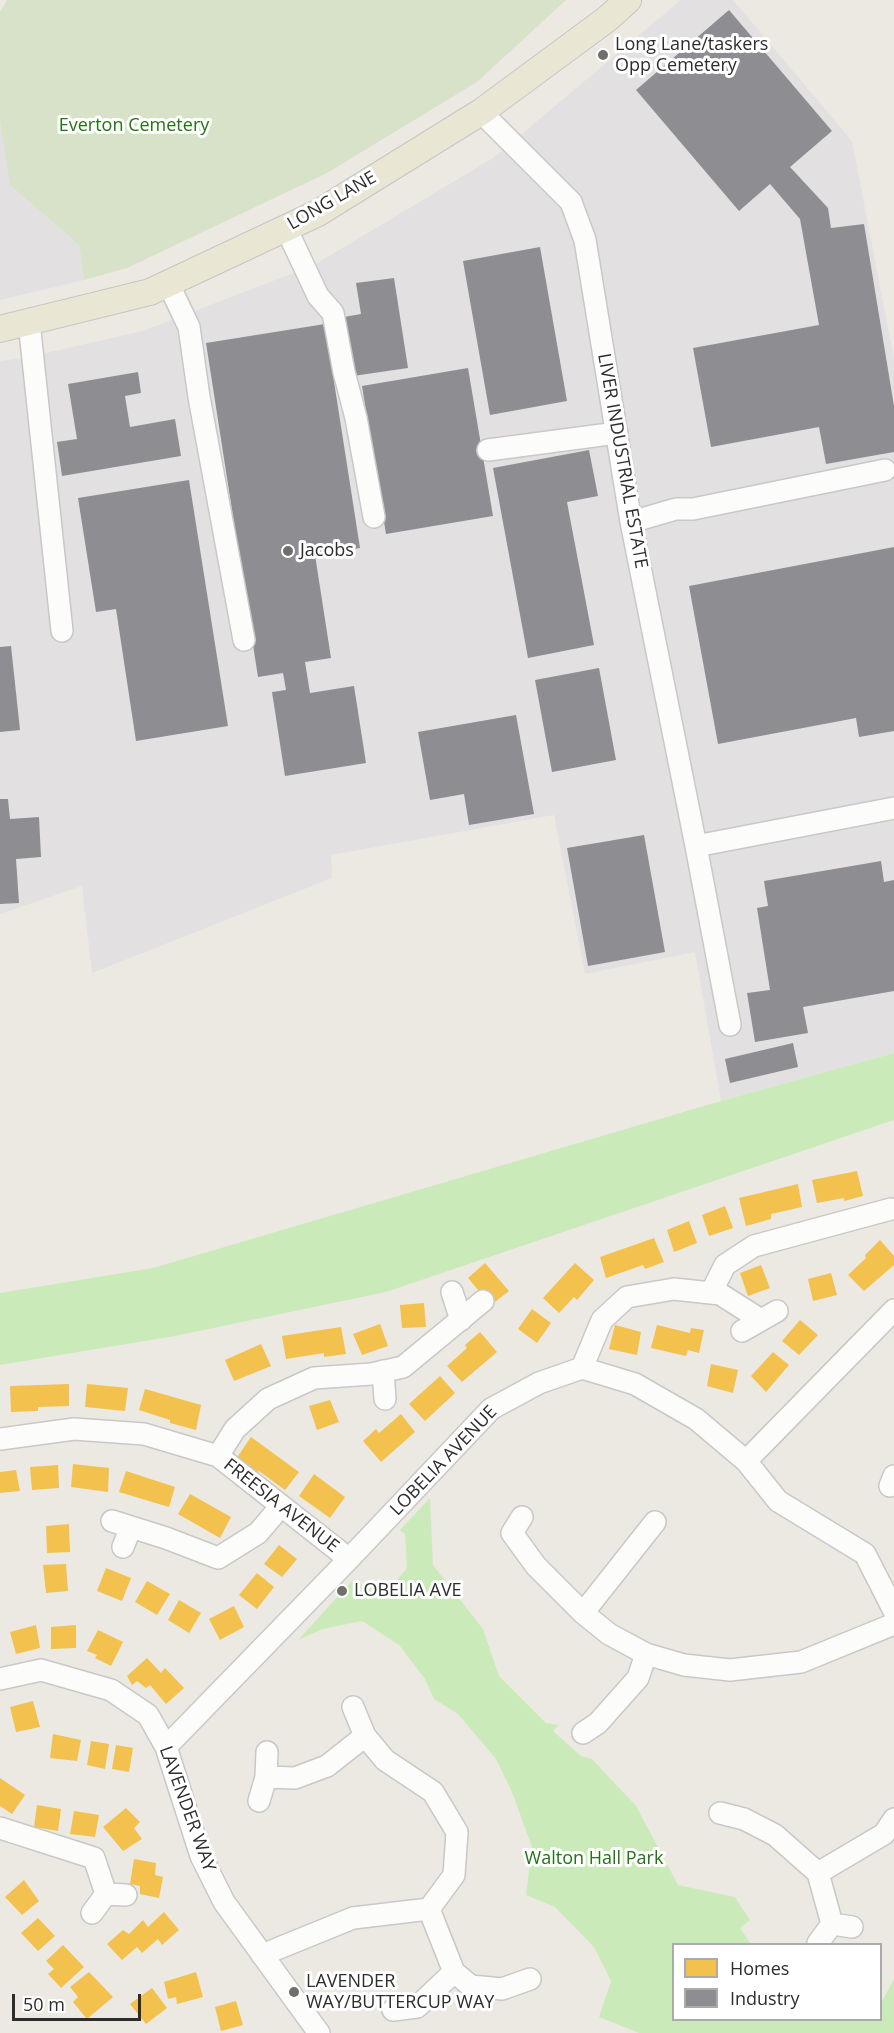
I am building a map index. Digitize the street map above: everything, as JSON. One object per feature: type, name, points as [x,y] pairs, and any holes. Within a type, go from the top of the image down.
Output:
[{"type":"main road","name":"LONG LANE","points":[[0,329],[150,291],[318,213],[481,112],[607,19],[628,0]]},
{"type":"street","name":"LIVER INDUSTRIAL ESTATE","points":[[481,112],[571,202],[585,240],[631,522],[730,1025]]},
{"type":"street","points":[[286,228],[318,296],[333,313],[344,372],[356,418],[374,517]]},
{"type":"street","points":[[168,283],[189,327],[199,397],[244,640]]},
{"type":"street","points":[[29,322],[62,631]]},
{"type":"street","points":[[488,450],[617,433]]},
{"type":"street","points":[[631,522],[676,509],[693,509],[885,470]]},
{"type":"street","points":[[696,846],[894,808]]},
{"type":"street","points":[[711,1293],[724,1265],[754,1246],[891,1209]]},
{"type":"street","points":[[742,1331],[769,1316],[720,1294],[674,1289],[627,1297],[602,1320],[582,1368],[635,1384],[696,1419],[746,1461],[778,1501],[865,1554],[894,1611]]},
{"type":"street","points":[[452,1292],[460,1320]]},
{"type":"street","points":[[219,1456],[235,1429],[268,1399],[314,1378],[403,1367],[483,1301]]},
{"type":"street","points":[[746,1461],[894,1310]]},
{"type":"street","name":"LOBELIA AVENUE","points":[[166,1747],[491,1409],[539,1383],[582,1368]]},
{"type":"street","points":[[383,1371],[385,1399]]},
{"type":"street","name":"FREESIA AVENUE","points":[[0,1439],[75,1429],[144,1434],[219,1456],[349,1559]]},
{"type":"street","points":[[123,1547],[122,1524],[218,1558],[258,1533],[281,1506]]},
{"type":"street","points":[[522,1517],[512,1533],[536,1566],[583,1613],[609,1634],[646,1654],[684,1665],[730,1670],[801,1662],[894,1624]]},
{"type":"street","points":[[583,1613],[655,1522]]},
{"type":"street","points":[[583,1733],[598,1723],[638,1678],[646,1654]]},
{"type":"street","name":"LAVENDER WAY","points":[[0,1679],[41,1670],[111,1690],[148,1715],[166,1747],[201,1856],[224,1902],[319,2033]]},
{"type":"street","points":[[262,1955],[353,1918],[429,1909],[454,1875],[457,1832],[432,1792],[385,1760],[365,1736],[353,1707]]},
{"type":"street","points":[[266,1777],[295,1778],[327,1766],[365,1736]]},
{"type":"street","points":[[258,1801],[266,1777],[267,1752]]},
{"type":"street","points":[[720,1813],[744,1819],[775,1834],[818,1873],[842,1926],[818,1943]]},
{"type":"street","points":[[818,1873],[884,1834],[894,1820]]},
{"type":"street","points":[[0,1828],[94,1858],[116,1894],[92,1913]]},
{"type":"street","points":[[429,1909],[454,1972],[471,1986],[502,1989],[530,1978]]},
{"type":"street","points":[[393,2010],[417,2007],[454,1972]]},
{"type":"shaded area","points":[[681,0],[733,0],[852,141],[894,359],[894,1053],[721,1101],[695,952],[585,974],[554,815],[331,855],[332,878],[92,973],[82,886],[0,914],[0,361],[143,331],[314,265],[493,158]]},
{"type":"shaded area","points":[[0,122],[10,185],[79,245],[84,280],[0,300]]},
{"type":"green space","name":"Everton Cemetery","points":[[7,0],[566,0],[477,82],[327,173],[127,268],[84,280],[79,245],[10,185],[0,122],[0,12]]},
{"type":"green space","points":[[894,1053],[894,1120],[386,1292],[175,1336],[0,1365],[0,1293],[153,1268],[721,1101]]},
{"type":"green space","name":"Walton Hall Park","points":[[430,1498],[433,1565],[483,1629],[499,1676],[546,1723],[558,1725],[553,1731],[581,1756],[592,1759],[636,1806],[678,1885],[735,1897],[750,1920],[740,1928],[750,1943],[672,1943],[672,2021],[882,2021],[882,2001],[894,1979],[894,2033],[639,2033],[599,2017],[611,1981],[594,1947],[555,1907],[526,1895],[532,1847],[512,1792],[496,1759],[458,1714],[434,1699],[425,1679],[399,1645],[362,1621],[323,1629],[298,1640],[352,1581],[356,1585],[393,1584],[407,1568],[405,1534],[400,1530]]},
{"type":"building: Homes","points":[[857,1171],[863,1196],[844,1201],[844,1198],[817,1203],[812,1180]]},
{"type":"building: Homes","points":[[798,1184],[802,1207],[771,1214],[771,1219],[746,1226],[739,1198]]},
{"type":"building: Homes","points":[[725,1206],[733,1228],[709,1236],[702,1215]]},
{"type":"building: Homes","points":[[689,1221],[697,1243],[674,1252],[667,1230]]},
{"type":"building: Homes","points":[[654,1238],[664,1262],[645,1269],[643,1265],[606,1278],[600,1257]]},
{"type":"building: Homes","points":[[880,1240],[894,1256],[894,1265],[864,1291],[848,1275],[866,1258],[865,1255]]},
{"type":"building: Homes","points":[[485,1263],[509,1291],[491,1305],[468,1278]]},
{"type":"building: Homes","points":[[575,1263],[594,1280],[577,1300],[574,1297],[559,1313],[543,1298]]},
{"type":"building: Homes","points":[[761,1265],[770,1288],[748,1296],[740,1273]]},
{"type":"building: Homes","points":[[831,1273],[837,1295],[813,1301],[808,1279]]},
{"type":"building: Homes","points":[[424,1303],[426,1327],[402,1328],[400,1305]]},
{"type":"building: Homes","points":[[532,1309],[551,1323],[537,1343],[518,1329]]},
{"type":"building: Homes","points":[[800,1320],[818,1335],[799,1355],[782,1341]]},
{"type":"building: Homes","points":[[380,1324],[388,1346],[362,1355],[353,1334]]},
{"type":"building: Homes","points":[[615,1325],[641,1332],[637,1355],[609,1349]]},
{"type":"building: Homes","points":[[657,1325],[690,1333],[691,1328],[704,1330],[699,1353],[688,1350],[686,1356],[651,1348]]},
{"type":"building: Homes","points":[[341,1327],[346,1354],[324,1357],[324,1353],[286,1359],[282,1336]]},
{"type":"building: Homes","points":[[480,1332],[497,1352],[462,1382],[447,1366],[467,1348],[465,1345]]},
{"type":"building: Homes","points":[[261,1344],[271,1366],[234,1381],[225,1360]]},
{"type":"building: Homes","points":[[773,1352],[789,1365],[766,1392],[751,1376]]},
{"type":"building: Homes","points":[[711,1364],[738,1370],[733,1393],[707,1386]]},
{"type":"building: Homes","points":[[440,1376],[455,1393],[425,1421],[409,1404]]},
{"type":"building: Homes","points":[[69,1384],[69,1406],[38,1407],[38,1411],[11,1412],[10,1386]]},
{"type":"building: Homes","points":[[87,1384],[128,1388],[125,1411],[85,1407]]},
{"type":"building: Homes","points":[[145,1389],[201,1405],[196,1430],[170,1423],[170,1420],[139,1410]]},
{"type":"building: Homes","points":[[330,1400],[339,1422],[317,1430],[309,1406]]},
{"type":"building: Homes","points":[[401,1414],[415,1432],[381,1462],[363,1441],[376,1429],[379,1433]]},
{"type":"building: Homes","points":[[251,1437],[299,1472],[285,1490],[259,1471],[257,1474],[236,1459]]},
{"type":"building: Homes","points":[[73,1464],[109,1468],[108,1492],[71,1487]]},
{"type":"building: Homes","points":[[58,1465],[59,1488],[32,1490],[30,1467]]},
{"type":"building: Homes","points":[[16,1470],[20,1491],[0,1493],[0,1472]]},
{"type":"building: Homes","points":[[126,1471],[175,1487],[169,1507],[119,1492]]},
{"type":"building: Homes","points":[[314,1474],[345,1497],[330,1518],[299,1496]]},
{"type":"building: Homes","points":[[190,1494],[231,1517],[220,1538],[178,1514]]},
{"type":"building: Homes","points":[[69,1524],[70,1552],[47,1553],[46,1526]]},
{"type":"building: Homes","points":[[279,1545],[297,1559],[282,1577],[264,1564]]},
{"type":"building: Homes","points":[[66,1564],[68,1591],[46,1593],[43,1565]]},
{"type":"building: Homes","points":[[106,1568],[131,1578],[122,1601],[97,1591]]},
{"type":"building: Homes","points":[[257,1573],[274,1587],[257,1609],[239,1595]]},
{"type":"building: Homes","points":[[147,1581],[170,1594],[157,1615],[135,1602]]},
{"type":"building: Homes","points":[[179,1600],[201,1613],[189,1633],[168,1620]]},
{"type":"building: Homes","points":[[234,1606],[244,1627],[220,1640],[209,1619]]},
{"type":"building: Homes","points":[[36,1625],[40,1648],[16,1654],[10,1632]]},
{"type":"building: Homes","points":[[76,1625],[76,1648],[51,1649],[51,1627]]},
{"type":"building: Homes","points":[[98,1630],[123,1642],[111,1666],[95,1658],[97,1655],[87,1651]]},
{"type":"building: Homes","points":[[147,1658],[161,1673],[165,1668],[184,1688],[166,1704],[150,1685],[146,1688],[137,1681],[132,1685],[127,1676]]},
{"type":"building: Homes","points":[[33,1701],[40,1727],[16,1732],[10,1707]]},
{"type":"building: Homes","points":[[53,1734],[81,1740],[77,1761],[50,1758]]},
{"type":"building: Homes","points":[[91,1741],[109,1744],[105,1769],[87,1765]]},
{"type":"building: Homes","points":[[116,1745],[133,1748],[129,1772],[112,1769]]},
{"type":"building: Homes","points":[[0,1778],[25,1795],[12,1814],[0,1806]]},
{"type":"building: Homes","points":[[37,1805],[61,1809],[58,1831],[34,1827]]},
{"type":"building: Homes","points":[[126,1808],[140,1822],[134,1828],[142,1839],[123,1851],[103,1827]]},
{"type":"building: Homes","points":[[74,1811],[99,1815],[95,1837],[70,1834]]},
{"type":"building: Homes","points":[[134,1859],[156,1863],[155,1875],[163,1877],[159,1898],[140,1894],[140,1886],[130,1884]]},
{"type":"building: Homes","points":[[24,1880],[39,1901],[22,1915],[5,1897]]},
{"type":"building: Homes","points":[[164,1912],[179,1930],[162,1945],[158,1939],[142,1953],[137,1947],[122,1960],[107,1944],[123,1930],[129,1934],[143,1920],[148,1927]]},
{"type":"building: Homes","points":[[38,1918],[55,1936],[38,1951],[21,1933]]},
{"type":"building: Homes","points":[[63,1945],[84,1967],[61,1988],[48,1974],[54,1969],[46,1961]]},
{"type":"building: Homes","points":[[89,1972],[113,1997],[87,2019],[73,2002],[78,1997],[70,1987]]},
{"type":"building: Homes","points":[[196,1972],[203,1997],[177,2004],[176,1997],[168,1999],[164,1982]]},
{"type":"building: Homes","points":[[152,1988],[167,2008],[146,2024],[130,2004]]},
{"type":"building: Homes","points":[[236,2001],[243,2025],[221,2031],[215,2007]]},
{"type":"building: Industry","points":[[729,10],[832,131],[790,167],[828,208],[831,228],[864,224],[894,406],[894,452],[826,464],[819,427],[711,447],[693,348],[819,325],[800,219],[770,184],[739,211],[636,90]]},
{"type":"building: Industry","points":[[540,247],[567,401],[490,415],[463,261]]},
{"type":"building: Industry","points":[[394,278],[408,368],[353,376],[344,317],[361,314],[356,283]]},
{"type":"building: Industry","name":"Jacobs","points":[[325,324],[360,548],[315,555],[331,658],[305,662],[310,693],[354,686],[366,763],[285,776],[272,692],[286,690],[283,673],[258,677],[206,343]]},
{"type":"building: Industry","points":[[468,368],[493,516],[386,534],[362,386]]},
{"type":"building: Industry","points":[[138,372],[141,393],[125,396],[130,427],[175,419],[181,456],[62,476],[57,442],[77,439],[68,384]]},
{"type":"building: Industry","points":[[589,450],[598,496],[567,502],[594,645],[528,658],[493,468]]},
{"type":"building: Industry","points":[[189,480],[228,726],[136,741],[116,609],[96,612],[78,498]]},
{"type":"building: Industry","points":[[894,547],[894,731],[859,737],[856,718],[718,744],[689,586]]},
{"type":"building: Industry","points":[[11,646],[20,730],[0,732],[0,647]]},
{"type":"building: Industry","points":[[599,668],[616,760],[552,772],[535,680]]},
{"type":"building: Industry","points":[[516,715],[534,814],[469,825],[464,794],[430,800],[418,732]]},
{"type":"building: Industry","points":[[0,799],[8,799],[10,819],[39,817],[41,857],[16,859],[19,903],[0,904]]},
{"type":"building: Industry","points":[[644,835],[665,952],[588,966],[567,848]]},
{"type":"building: Industry","points":[[881,861],[884,882],[894,880],[894,991],[803,1007],[808,1033],[755,1042],[747,993],[770,990],[757,908],[768,906],[764,881]]},
{"type":"building: Industry","points":[[793,1043],[798,1067],[730,1083],[725,1059]]},
{"type":"place","name":"Long Lane/taskers Opp Cemetery","points":[[603,55]]},
{"type":"place","name":"Jacobs","points":[[288,551]]},
{"type":"place","name":"LOBELIA AVE","points":[[342,1591]]},
{"type":"place","name":"LAVENDER WAY/BUTTERCUP WAY","points":[[294,1992]]}]
